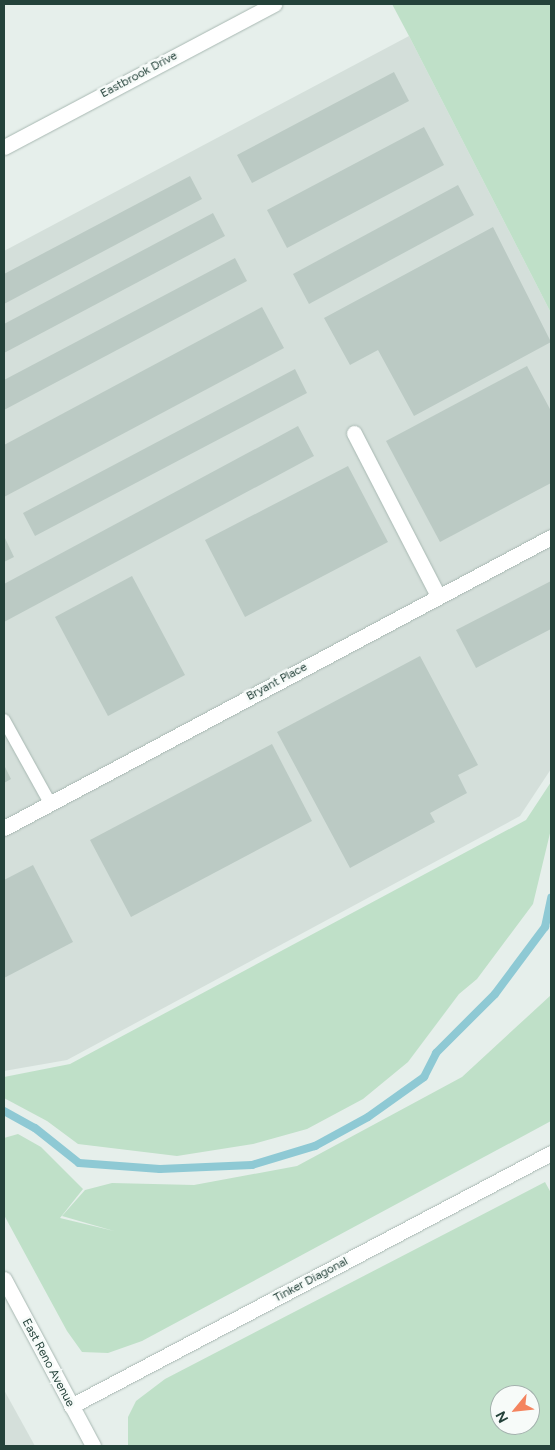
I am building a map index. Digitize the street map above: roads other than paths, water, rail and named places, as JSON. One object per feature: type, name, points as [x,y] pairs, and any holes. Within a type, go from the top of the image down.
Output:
[{"type":"street","name":"Eastbrook Drive","points":[[4,146],[274,4]]},
{"type":"street","points":[[354,433],[438,596]]},
{"type":"street","name":"Bryant Place","points":[[4,828],[551,537]]},
{"type":"street","name":"Tinker Diagonal","points":[[71,1406],[551,1153]]},
{"type":"street","name":"East Reno Avenue","points":[[4,1279],[92,1446]]},
{"type":"lane","points":[[4,720],[50,804]]},
{"type":"waterway","points":[[4,1111],[35,1128],[79,1163],[160,1169],[252,1165],[315,1146],[368,1117],[424,1077],[436,1053],[495,994],[545,927],[551,898]]}]
